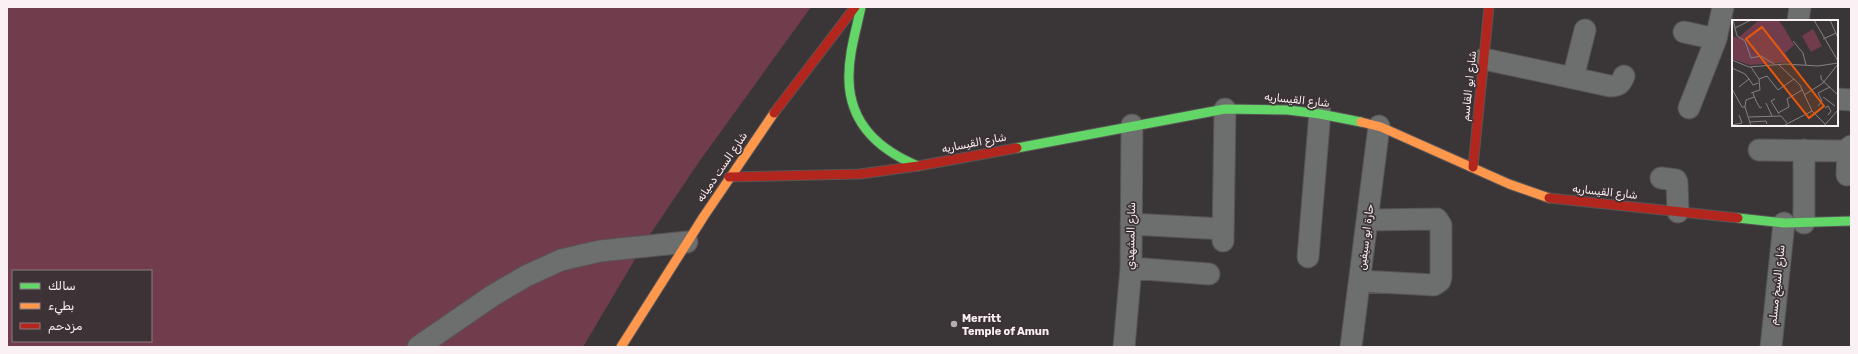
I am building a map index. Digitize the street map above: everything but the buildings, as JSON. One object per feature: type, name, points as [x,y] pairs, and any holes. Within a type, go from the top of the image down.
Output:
[{"type":"street","name":"شارع الست دميانه","points":[[620,347],[729,177],[794,85],[855,7]]},
{"type":"street","points":[[861,7],[849,80],[853,103],[863,125],[878,143],[896,157],[918,166]]},
{"type":"street","name":"شارع ابو القاسم","points":[[1473,167],[1489,7]]},
{"type":"street","points":[[1690,108],[1716,39],[1723,7]]},
{"type":"street","points":[[1798,20],[1800,7]]},
{"type":"street","points":[[1573,78],[1585,30]]},
{"type":"street","points":[[1684,32],[1716,39]]},
{"type":"street","points":[[1484,59],[1616,86],[1622,82],[1624,76]]},
{"type":"street","points":[[1838,99],[1851,100]]},
{"type":"street","name":"شارع القيساريه","points":[[729,177],[860,174],[918,166],[1225,109],[1273,108],[1320,112],[1379,126],[1473,167],[1498,181],[1554,199],[1794,223],[1851,221]]},
{"type":"street","points":[[1131,224],[1223,235],[1225,109]]},
{"type":"street","points":[[1308,257],[1320,112]]},
{"type":"street","name":"شارع المشهدي","points":[[1124,347],[1131,268],[1132,126]]},
{"type":"street","name":"حارة ابو سيفين","points":[[1352,347],[1379,126]]},
{"type":"street","points":[[1758,150],[1850,148],[1847,175]]},
{"type":"street","name":"شارع الشيخ مسلم","points":[[1771,347],[1794,223],[1804,150]]},
{"type":"street","points":[[1661,178],[1676,180],[1678,212]]},
{"type":"street","points":[[1360,281],[1434,285],[1440,281],[1441,277],[1441,225],[1437,219],[1368,220]]},
{"type":"street","points":[[418,347],[492,296],[526,276],[560,260],[600,251],[687,242]]},
{"type":"street","points":[[1131,268],[1209,274]]},
{"type":"shaded area","points":[[7,7],[811,7],[701,159],[647,239],[583,347],[7,347]]},
{"type":"traffic: fast","points":[[861,7],[849,71],[851,96],[855,110],[861,123],[880,144],[904,160],[918,166]]},
{"type":"traffic: fast","points":[[1017,148],[1225,109],[1288,110],[1320,114],[1361,122]]},
{"type":"traffic: fast","points":[[1738,218],[1784,223],[1851,221]]},
{"type":"traffic: slow","points":[[621,347],[704,216],[774,113]]},
{"type":"traffic: slow","points":[[1361,122],[1381,127],[1509,184],[1549,198]]},
{"type":"traffic: jam","points":[[774,113],[855,7]]},
{"type":"traffic: jam","points":[[1473,167],[1489,7]]},
{"type":"traffic: jam","points":[[729,177],[860,174],[918,166],[1017,148]]},
{"type":"traffic: jam","points":[[1549,198],[1738,218]]},
{"type":"place","name":"Merritt Temple of Amun","points":[[954,324]]}]
